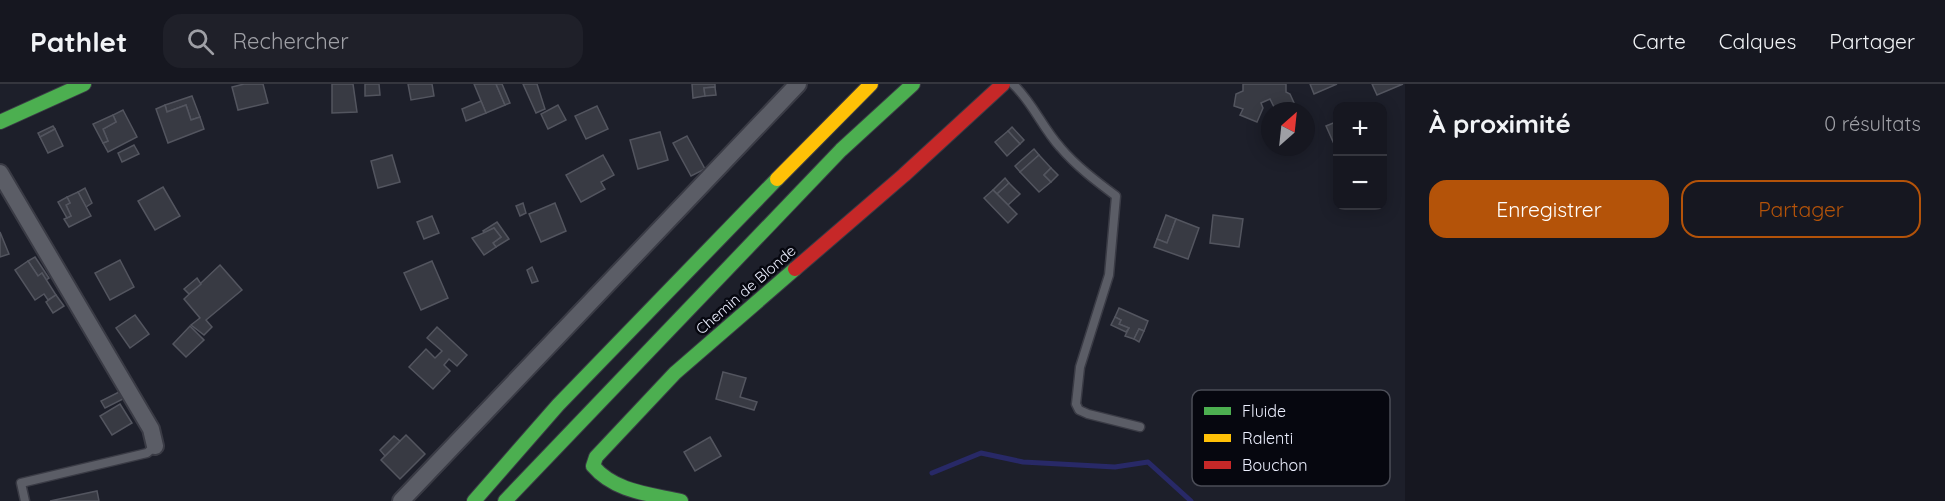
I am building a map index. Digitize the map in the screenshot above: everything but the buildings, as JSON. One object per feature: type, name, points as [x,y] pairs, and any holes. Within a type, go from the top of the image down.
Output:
[{"type":"main road","points":[[0,122],[84,84]]},
{"type":"main road","points":[[474,501],[558,405],[872,84]]},
{"type":"main road","points":[[505,501],[832,159],[913,84]]},
{"type":"main road","name":"Chemin de Blonde","points":[[681,501],[620,486],[599,476],[593,466],[596,457],[675,373],[904,175],[1004,84]]},
{"type":"street","points":[[401,501],[798,84]]},
{"type":"street","points":[[0,173],[151,429],[155,446]]},
{"type":"lane","points":[[1013,84],[1028,98],[1059,146],[1084,172],[1116,195],[1109,275],[1080,368],[1076,404],[1080,410],[1088,414],[1140,427]]},
{"type":"lane","points":[[25,501],[21,483],[147,453],[155,446]]},
{"type":"waterway","points":[[932,473],[981,453],[1023,462],[1115,467],[1148,462],[1191,501]]},
{"type":"traffic: fast","points":[[0,122],[84,84]]},
{"type":"traffic: fast","points":[[505,501],[841,150],[913,84]]},
{"type":"traffic: fast","points":[[474,501],[558,405],[777,179]]},
{"type":"traffic: fast","points":[[681,501],[622,487],[602,475],[593,466],[596,457],[675,373],[795,269]]},
{"type":"traffic: slow","points":[[777,179],[871,84]]},
{"type":"traffic: jam","points":[[795,269],[904,175],[1003,84]]}]
